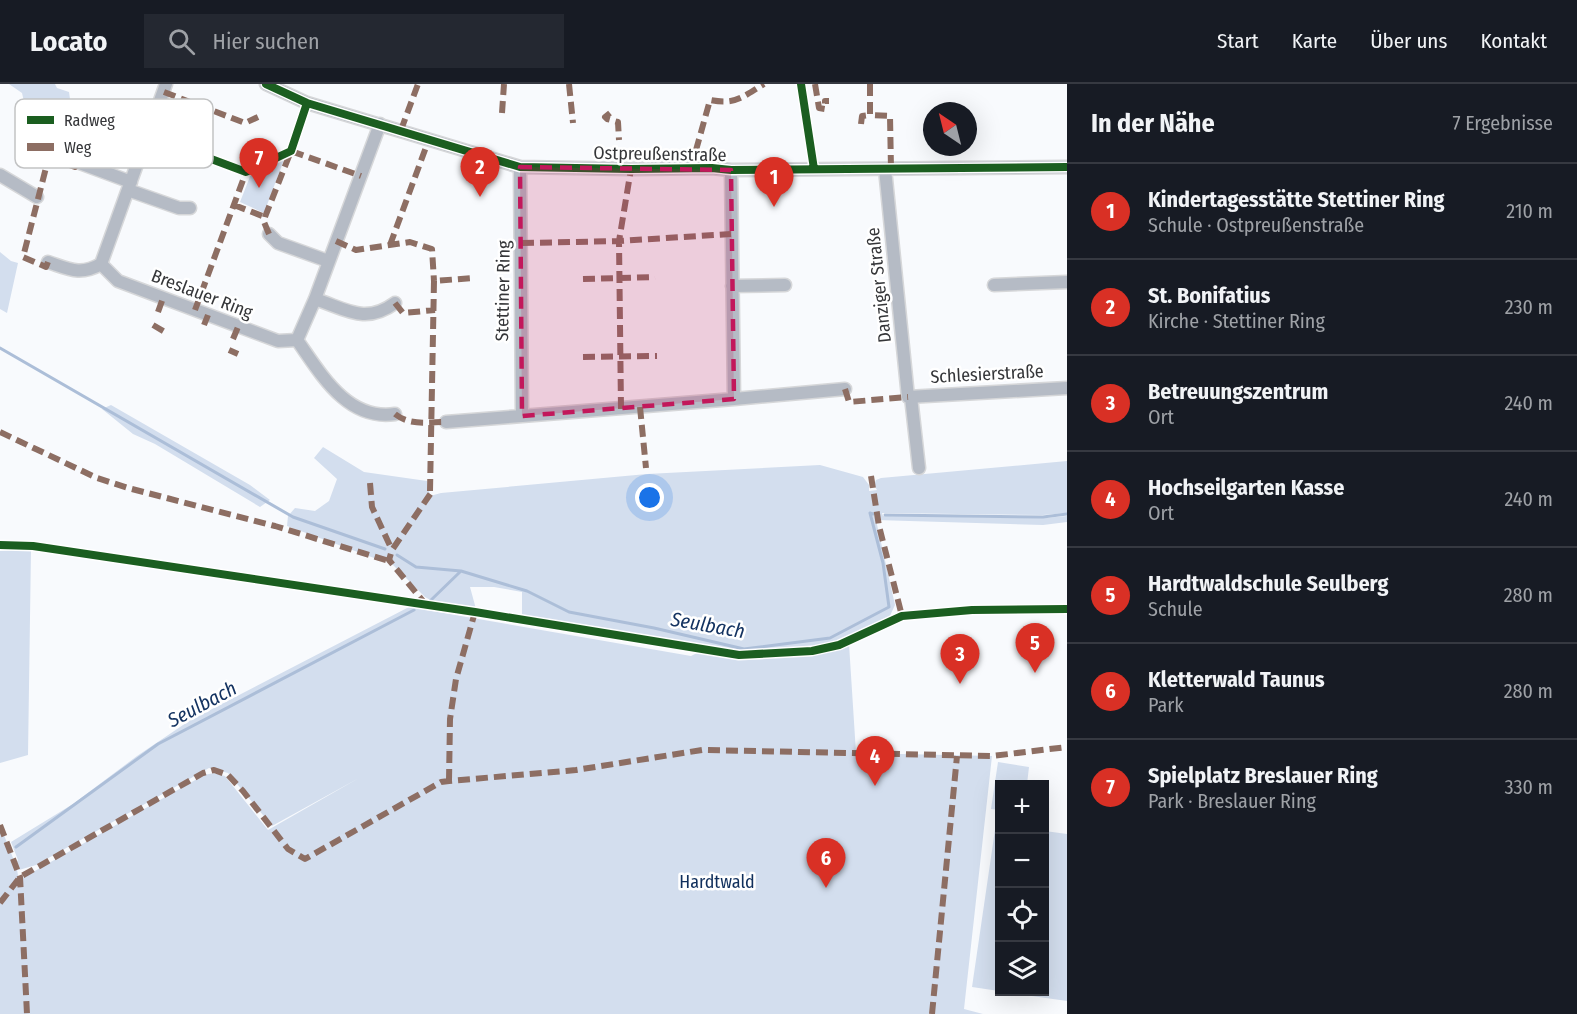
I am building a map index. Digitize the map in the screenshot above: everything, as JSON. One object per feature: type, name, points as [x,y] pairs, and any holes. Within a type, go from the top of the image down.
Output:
[{"type":"street","points":[[161,99],[166,84]]},
{"type":"street","name":"Ostpreußenstraße","points":[[266,84],[307,103],[520,167],[632,170],[1067,167]]},
{"type":"street","points":[[380,124],[315,299],[297,340],[339,395],[358,408],[380,416],[395,414]]},
{"type":"street","name":"Stettiner Ring","points":[[520,167],[522,416]]},
{"type":"street","points":[[90,168],[179,208],[190,208]]},
{"type":"street","points":[[48,262],[77,271],[90,270],[101,264],[136,168]]},
{"type":"street","name":"Danziger Straße","points":[[885,169],[919,468]]},
{"type":"street","points":[[731,170],[734,399]]},
{"type":"street","points":[[0,175],[37,197]]},
{"type":"street","points":[[269,234],[278,243],[328,261]]},
{"type":"street","name":"Breslauer Ring","points":[[101,264],[118,281],[266,337],[278,340],[297,340]]},
{"type":"street","points":[[994,285],[1067,282]]},
{"type":"street","points":[[732,286],[785,285]]},
{"type":"street","points":[[315,299],[364,316],[382,313],[395,303]]},
{"type":"street","name":"Schlesierstraße","points":[[910,397],[1067,388]]},
{"type":"street","points":[[446,422],[845,389]]},
{"type":"highlighted area","points":[[520,167],[731,170],[734,399],[522,416]]},
{"type":"green space","points":[[9,84],[55,84],[57,88],[69,92],[70,99],[23,99],[22,93]]},
{"type":"green space","points":[[285,157],[264,213],[240,202],[251,174]]},
{"type":"green space","points":[[0,252],[11,261],[18,263],[7,313],[0,309]]},
{"type":"green space","points":[[111,405],[250,485],[270,500],[260,507],[155,444],[133,434],[102,409]]},
{"type":"green space","points":[[323,447],[364,472],[427,481],[430,496],[441,493],[647,474],[820,465],[863,477],[869,485],[869,491],[877,490],[874,485],[876,480],[881,478],[1067,461],[1067,513],[1043,515],[882,513],[883,516],[1045,518],[1067,516],[1067,522],[1043,525],[876,520],[895,605],[888,620],[844,640],[795,652],[731,654],[522,616],[522,592],[494,587],[470,587],[476,609],[434,602],[425,597],[386,558],[385,562],[287,526],[288,516],[295,508],[315,511],[329,501],[337,479],[314,458]]},
{"type":"green space","points":[[31,549],[28,755],[0,763],[0,551]]},
{"type":"green space","name":"Hardtwald","points":[[409,607],[691,656],[699,652],[737,658],[825,652],[849,644],[856,753],[992,756],[964,1009],[983,1014],[0,1014],[0,825],[15,863],[18,860],[11,842],[73,804],[189,721]],"holes":[[[209,768],[228,773],[272,826],[359,778],[268,830],[225,776],[214,773],[204,775],[19,880],[16,865],[19,870],[36,865]]]},
{"type":"green space","points":[[998,762],[1029,767],[1027,780],[995,780]]},
{"type":"green space","points":[[995,782],[995,810],[991,809]]},
{"type":"green space","points":[[995,830],[995,990],[972,987]]},
{"type":"green space","points":[[1049,832],[1067,834],[1067,1001],[1031,996],[1049,996]]},
{"type":"waterway","name":"Seulbach","points":[[0,348],[293,517],[385,549]]},
{"type":"waterway","name":"Seulbach","points":[[397,555],[416,567],[461,571],[527,591],[569,612],[654,628],[744,649],[830,638],[889,607],[883,563],[870,513],[873,514]]},
{"type":"waterway","name":"Seulbach","points":[[885,515],[1043,517],[1067,514]]},
{"type":"waterway","name":"Seulbach","points":[[430,601],[461,571]]},
{"type":"waterway","name":"Seulbach","points":[[16,847],[158,744],[414,610]]},
{"type":"marked path","points":[[401,130],[418,84]]},
{"type":"marked path","points":[[502,113],[504,84]]},
{"type":"marked path","points":[[569,84],[573,123]]},
{"type":"marked path","points":[[691,168],[710,100],[733,101],[764,84]]},
{"type":"marked path","points":[[815,84],[819,108],[825,109],[825,101],[829,101]]},
{"type":"marked path","points":[[870,84],[870,115],[890,116],[891,169]]},
{"type":"marked path","points":[[164,92],[182,99]]},
{"type":"marked path","points":[[63,99],[64,95]]},
{"type":"marked path","points":[[213,111],[245,123],[258,117]]},
{"type":"marked path","points":[[610,113],[605,117],[618,122],[619,140]]},
{"type":"marked path","points":[[861,124],[862,116],[870,115]]},
{"type":"marked path","points":[[390,245],[429,139]]},
{"type":"marked path","points":[[269,234],[264,222],[265,217],[291,151],[361,176]]},
{"type":"marked path","points":[[46,168],[23,257],[46,267],[48,262]]},
{"type":"marked path","points":[[621,409],[619,241],[631,169]]},
{"type":"marked path","points":[[195,310],[246,172]]},
{"type":"marked path","points":[[234,205],[265,217]]},
{"type":"marked path","points":[[522,243],[619,241],[731,234]]},
{"type":"marked path","points":[[336,241],[356,250],[410,242],[432,249],[434,281]]},
{"type":"marked path","points":[[583,279],[655,277]]},
{"type":"marked path","points":[[430,491],[434,281],[473,278]]},
{"type":"marked path","points":[[158,312],[163,298]]},
{"type":"marked path","points":[[395,303],[403,313],[435,310]]},
{"type":"marked path","points":[[204,325],[208,315]]},
{"type":"marked path","points":[[153,325],[165,332]]},
{"type":"marked path","points":[[233,339],[238,327]]},
{"type":"marked path","points":[[229,350],[238,354]]},
{"type":"marked path","points":[[583,357],[657,356]]},
{"type":"marked path","points":[[845,389],[849,402],[908,397]]},
{"type":"marked path","points":[[640,407],[646,468]]},
{"type":"marked path","points":[[395,414],[413,422],[446,422]]},
{"type":"marked path","points":[[0,432],[97,478],[275,526],[392,562]]},
{"type":"marked path","points":[[871,476],[879,526],[902,616]]},
{"type":"marked path","points":[[370,483],[372,507],[392,550]]},
{"type":"marked path","points":[[427,606],[389,560],[392,550],[433,490]]},
{"type":"marked path","points":[[449,781],[450,719],[456,679],[475,612]]},
{"type":"marked path","points":[[0,903],[20,877],[203,773],[214,770],[228,775],[288,849],[305,859],[441,782],[576,770],[702,750],[992,756],[1067,747]]},
{"type":"marked path","points":[[932,1014],[957,756]]},
{"type":"marked path","points":[[0,825],[20,877],[27,1014]]},
{"type":"cycle path","points":[[266,84],[307,103],[520,167],[731,170],[1067,167]]},
{"type":"cycle path","points":[[801,84],[814,169]]},
{"type":"cycle path","points":[[213,160],[246,172],[291,151],[307,103]]},
{"type":"cycle path","points":[[0,545],[33,546],[475,612],[739,655],[812,651],[839,645],[902,616],[972,610],[1067,609]]},
{"type":"place","name":"Spielplatz Breslauer Ring","points":[[259,188]]},
{"type":"place","name":"St. Bonifatius","points":[[480,197]]},
{"type":"place","name":"Kindertagesstätte Stettiner Ring","points":[[774,207]]},
{"type":"place","name":"Hardtwaldschule Seulberg","points":[[1035,673]]},
{"type":"place","name":"Betreuungszentrum","points":[[960,684]]},
{"type":"place","name":"Hochseilgarten Kasse","points":[[875,786]]},
{"type":"place","name":"Kletterwald Taunus","points":[[826,888]]}]
